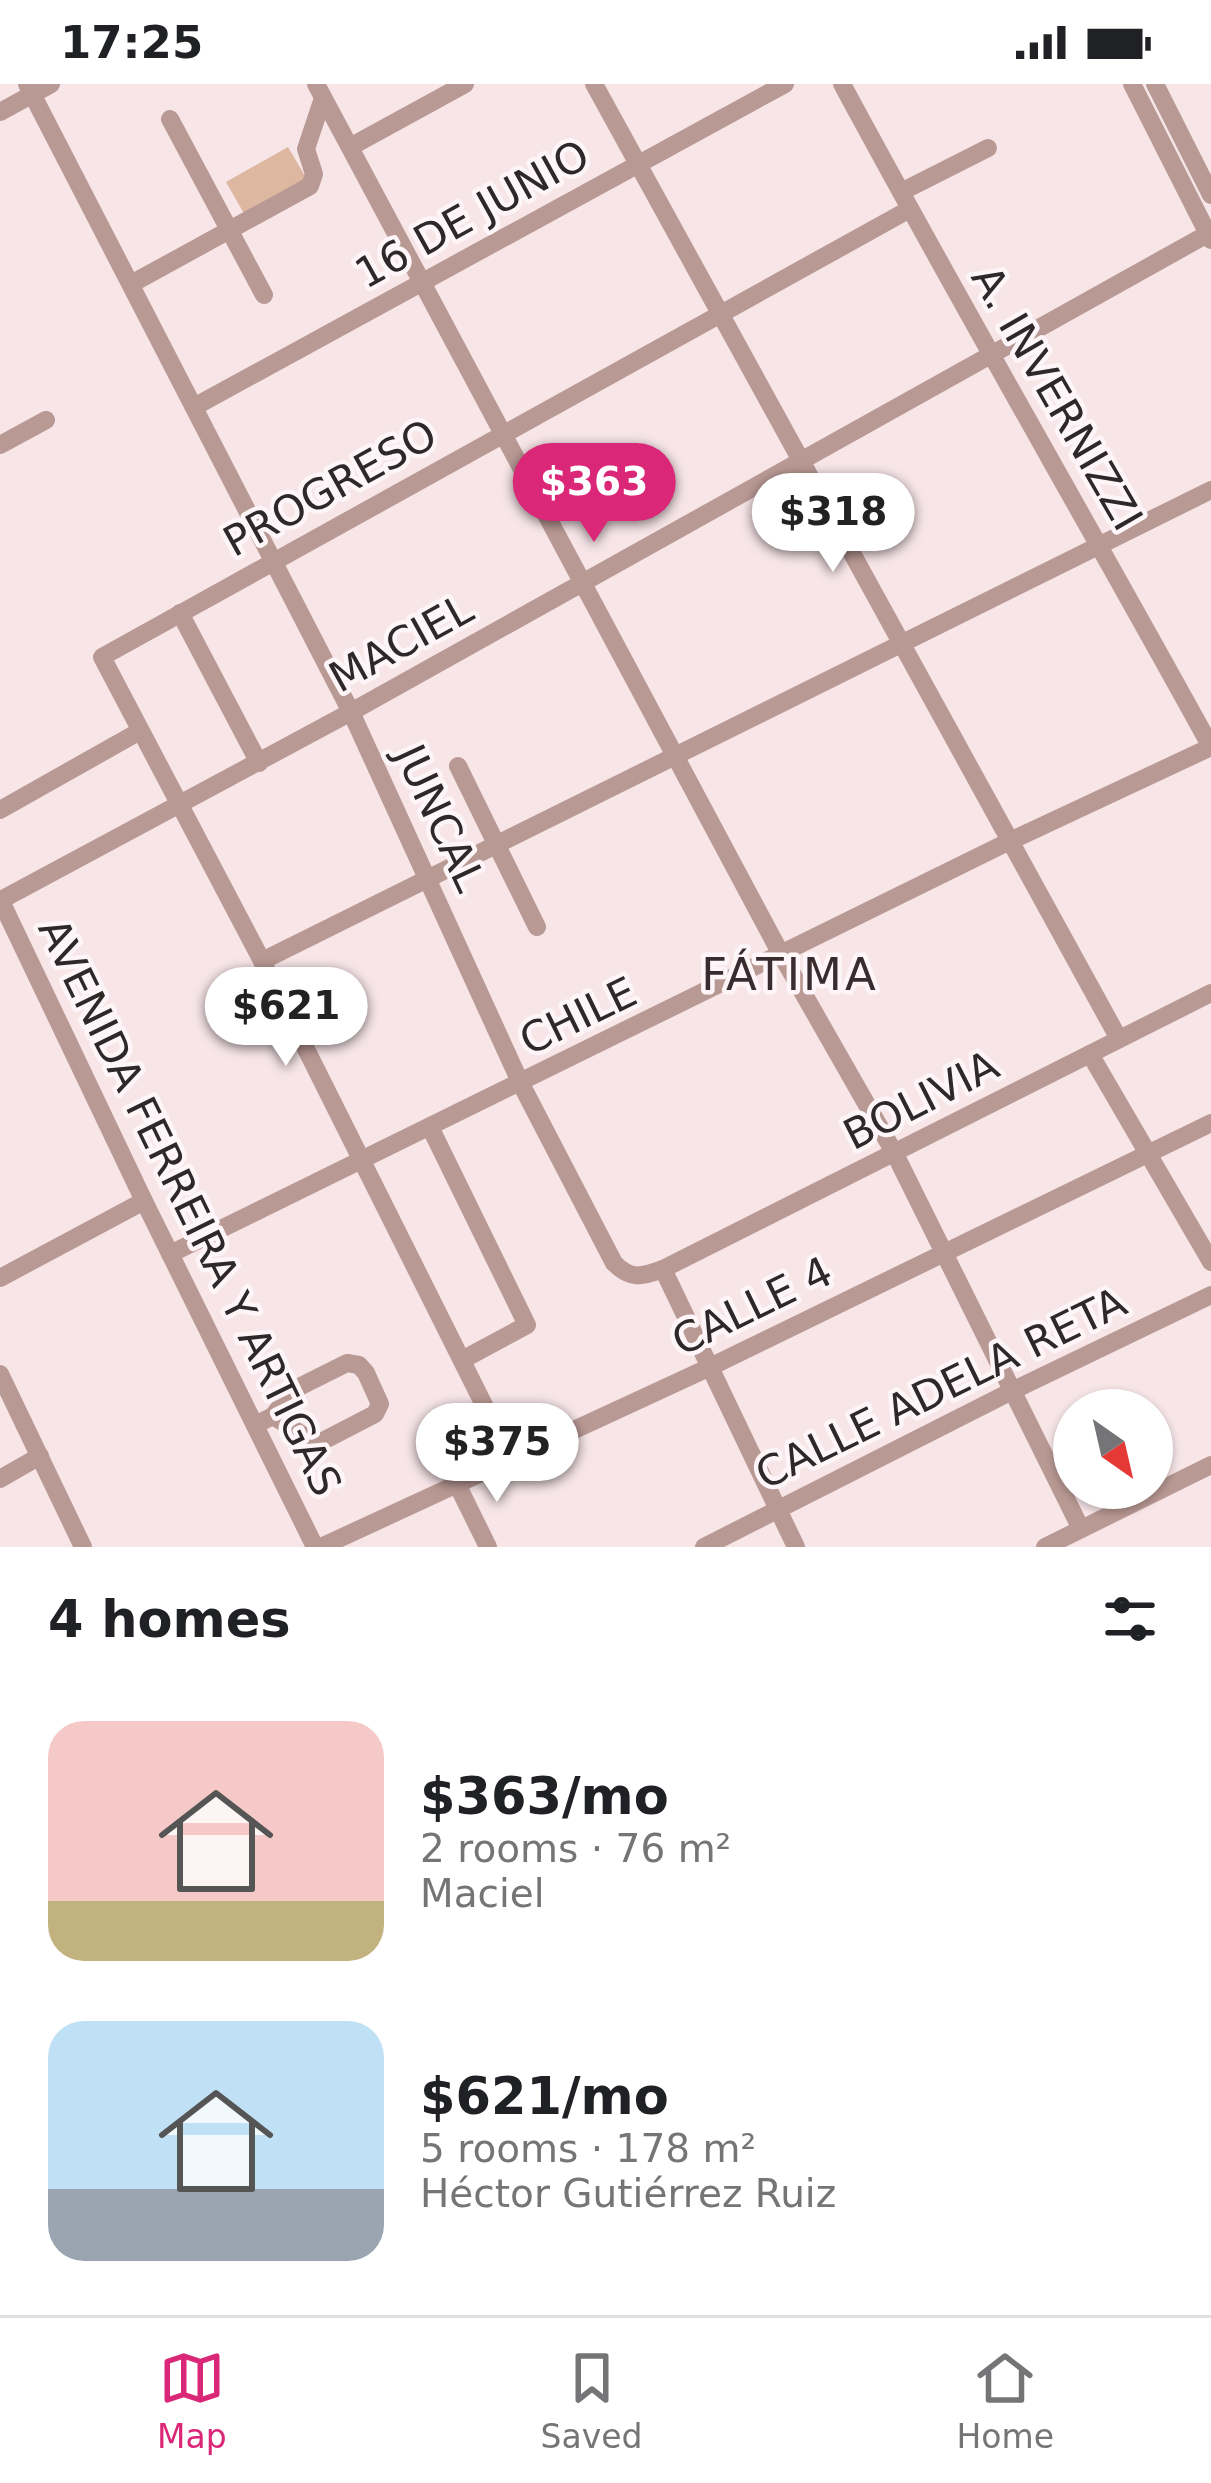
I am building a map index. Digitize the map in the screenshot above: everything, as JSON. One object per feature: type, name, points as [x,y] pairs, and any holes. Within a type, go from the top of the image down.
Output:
[{"type":"street","points":[[0,112],[30,89],[52,84]]},
{"type":"street","points":[[350,146],[465,84]]},
{"type":"street","points":[[594,84],[1119,1039]]},
{"type":"street","name":"16 DE JUNIO","points":[[194,407],[784,84]]},
{"type":"street","name":"A. INVERNIZZI","points":[[842,84],[1211,747]]},
{"type":"street","points":[[1132,84],[1210,235]]},
{"type":"street","points":[[1155,84],[1211,195]]},
{"type":"street","name":"JUNCAL","points":[[30,89],[351,712],[521,1084],[614,1263],[638,1278],[663,1269]]},
{"type":"street","points":[[320,91],[782,956],[895,1154],[1081,1529]]},
{"type":"street","points":[[130,284],[310,185],[314,174],[306,149],[320,91]]},
{"type":"street","points":[[170,119],[264,295]]},
{"type":"street","name":"PROGRESO","points":[[140,731],[102,657],[720,313],[988,148]]},
{"type":"street","name":"MACIEL","points":[[0,899],[259,763],[1210,235]]},
{"type":"street","points":[[0,445],[46,420]]},
{"type":"street","points":[[262,961],[1211,490]]},
{"type":"street","points":[[180,614],[259,763]]},
{"type":"street","points":[[0,810],[140,731],[262,961],[511,1459]]},
{"type":"street","name":"CHILE","points":[[170,1254],[1211,747]]},
{"type":"street","points":[[458,766],[537,927]]},
{"type":"street","name":"AVENIDA FERREIRA Y ARTIGAS","points":[[0,899],[170,1254],[264,1421],[318,1547]]},
{"type":"street","name":"BOLIVIA","points":[[663,1269],[1211,993]]},
{"type":"street","points":[[1090,1054],[1211,1262]]},
{"type":"street","name":"CALLE 4","points":[[318,1547],[708,1368],[1211,1123]]},
{"type":"street","points":[[430,1127],[527,1325],[462,1360]]},
{"type":"street","points":[[0,1278],[144,1201]]},
{"type":"street","points":[[663,1269],[796,1547]]},
{"type":"street","name":"CALLE ADELA RETA","points":[[704,1547],[1211,1295]]},
{"type":"street","points":[[346,1363],[366,1372],[380,1404],[375,1414],[317,1444],[264,1421],[293,1390],[346,1363]]},
{"type":"street","points":[[0,1374],[82,1547]]},
{"type":"street","points":[[0,1479],[40,1456]]},
{"type":"street","points":[[1045,1547],[1211,1465]]},
{"type":"street","points":[[458,1486],[488,1547]]},
{"type":"shaded area","points":[[288,147],[308,181],[246,217],[226,182]]},
{"type":"district","name":"FÁTIMA","points":[[790,974]]}]
